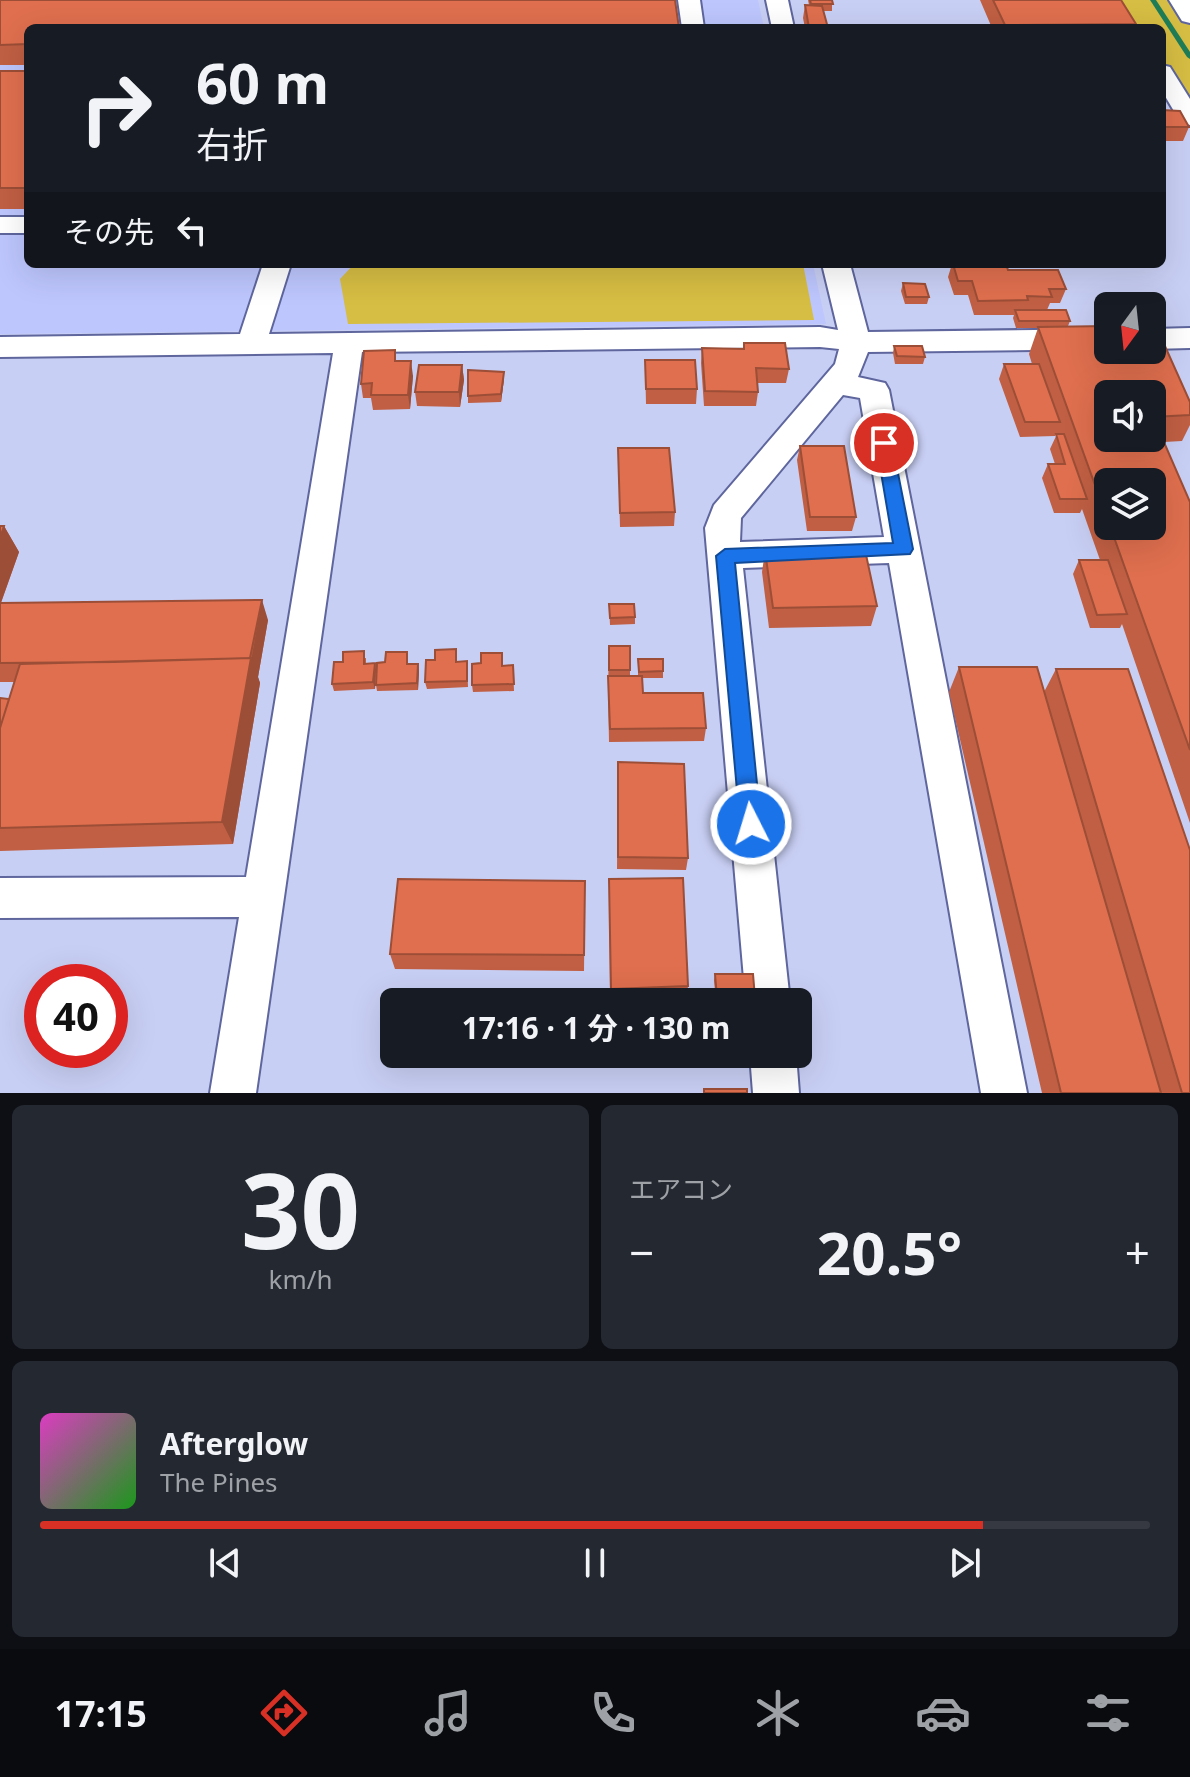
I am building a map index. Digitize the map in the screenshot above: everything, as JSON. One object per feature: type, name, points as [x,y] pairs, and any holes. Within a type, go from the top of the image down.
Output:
[{"type":"street","points":[[689,0],[692,24]]},
{"type":"street","points":[[777,0],[782,24]]},
{"type":"street","points":[[1180,0],[1190,16]]},
{"type":"street","points":[[1166,79],[1190,118]]},
{"type":"street","points":[[0,225],[24,225]]},
{"type":"street","points":[[252,342],[276,268]]},
{"type":"street","points":[[767,988],[722,528],[726,514],[849,367],[856,342],[837,268]]},
{"type":"street","points":[[0,347],[820,337],[856,342],[1094,339]]},
{"type":"street","points":[[1166,339],[1190,338]]},
{"type":"street","points":[[233,1093],[349,342]]},
{"type":"street","points":[[836,383],[874,390],[1004,1093]]},
{"type":"street","points":[[725,556],[903,549]]},
{"type":"street","points":[[0,898],[263,897]]},
{"type":"street","points":[[774,1068],[776,1093]]},
{"type":"shaded area","points":[[0,0],[758,0],[763,24],[24,24],[24,268],[814,268],[826,324],[0,334]]},
{"type":"shaded area","points":[[1120,0],[1180,0],[1190,16],[1190,110],[1166,72],[1166,24],[1135,24]]},
{"type":"shaded area","points":[[350,268],[804,268],[814,320],[348,324],[340,279]]},
{"type":"building","points":[[0,0],[675,0],[678,24],[24,24],[24,44],[0,45]]},
{"type":"building","points":[[810,0],[832,0],[833,4],[811,4]]},
{"type":"building","points":[[993,0],[1121,0],[1136,24],[1005,24]]},
{"type":"building","points":[[805,5],[822,6],[827,24],[808,24]]},
{"type":"building","points":[[0,71],[24,71],[24,188],[0,188]]},
{"type":"building","points":[[1166,110],[1180,111],[1189,127],[1166,127]]},
{"type":"building","points":[[954,268],[1058,270],[1066,289],[1049,289],[1052,297],[978,301],[972,281],[958,281]]},
{"type":"building","points":[[903,283],[925,284],[929,297],[906,297]]},
{"type":"building","points":[[1015,310],[1066,310],[1070,321],[1019,321]]},
{"type":"building","points":[[1094,326],[1094,364],[1166,364],[1166,348],[1190,402],[1190,415],[1166,416],[1166,380],[1094,380],[1094,452],[1166,452],[1166,447],[1190,502],[1190,750],[1115,540],[1166,540],[1166,468],[1094,468],[1094,482],[1038,327]]},
{"type":"building","points":[[744,343],[785,343],[789,369],[756,368],[758,392],[705,391],[702,348],[744,349]]},
{"type":"building","points":[[894,346],[922,346],[925,357],[897,356]]},
{"type":"building","points":[[395,350],[395,361],[411,361],[408,395],[371,395],[372,383],[361,384],[364,351]]},
{"type":"building","points":[[645,360],[695,360],[697,389],[646,389]]},
{"type":"building","points":[[1004,364],[1039,364],[1060,422],[1025,422]]},
{"type":"building","points":[[419,365],[462,365],[459,392],[415,392]]},
{"type":"building","points":[[468,370],[504,372],[501,394],[468,396]]},
{"type":"building","points":[[1056,434],[1064,434],[1087,499],[1060,499],[1048,464],[1065,464]]},
{"type":"building","points":[[800,446],[844,446],[856,517],[810,517]]},
{"type":"building","points":[[618,448],[669,448],[675,512],[620,513]]},
{"type":"building","points":[[865,550],[877,606],[773,608],[765,551]]},
{"type":"building","points":[[1079,560],[1108,560],[1127,614],[1097,615]]},
{"type":"building","points":[[262,600],[250,658],[0,663],[0,603]]},
{"type":"building","points":[[609,604],[634,604],[635,617],[610,618]]},
{"type":"building","points":[[609,646],[630,646],[630,670],[609,670]]},
{"type":"building","points":[[456,649],[456,662],[467,661],[467,681],[425,682],[426,660],[435,660],[435,650]]},
{"type":"building","points":[[364,651],[364,664],[375,663],[373,682],[332,684],[334,662],[343,662],[343,652]]},
{"type":"building","points":[[386,652],[407,652],[407,664],[418,664],[417,683],[376,685],[377,663],[385,662]]},
{"type":"building","points":[[481,653],[502,653],[502,666],[513,665],[514,684],[472,685],[472,664],[481,663]]},
{"type":"building","points":[[251,658],[222,822],[0,828],[0,728],[20,664]]},
{"type":"building","points":[[638,659],[663,659],[663,671],[639,672]]},
{"type":"building","points":[[959,667],[1037,667],[1161,1093],[1061,1093]]},
{"type":"building","points":[[1056,669],[1128,669],[1190,850],[1190,1093],[1182,1093]]},
{"type":"building","points":[[608,676],[642,676],[643,693],[703,693],[706,728],[610,729]]},
{"type":"building","points":[[0,698],[9,699],[0,728]]},
{"type":"building","points":[[618,762],[684,764],[688,858],[618,857]]},
{"type":"building","points":[[683,878],[688,986],[611,988],[609,879]]},
{"type":"building","points":[[398,879],[585,881],[584,955],[390,954]]},
{"type":"building","points":[[715,974],[753,974],[754,988],[716,988]]},
{"type":"building","points":[[704,1089],[747,1089],[747,1093],[704,1093]]},
{"type":"waterway","points":[[1153,0],[1190,57]]},
{"type":"route","points":[[751,824],[725,556],[903,549],[884,443]]}]
